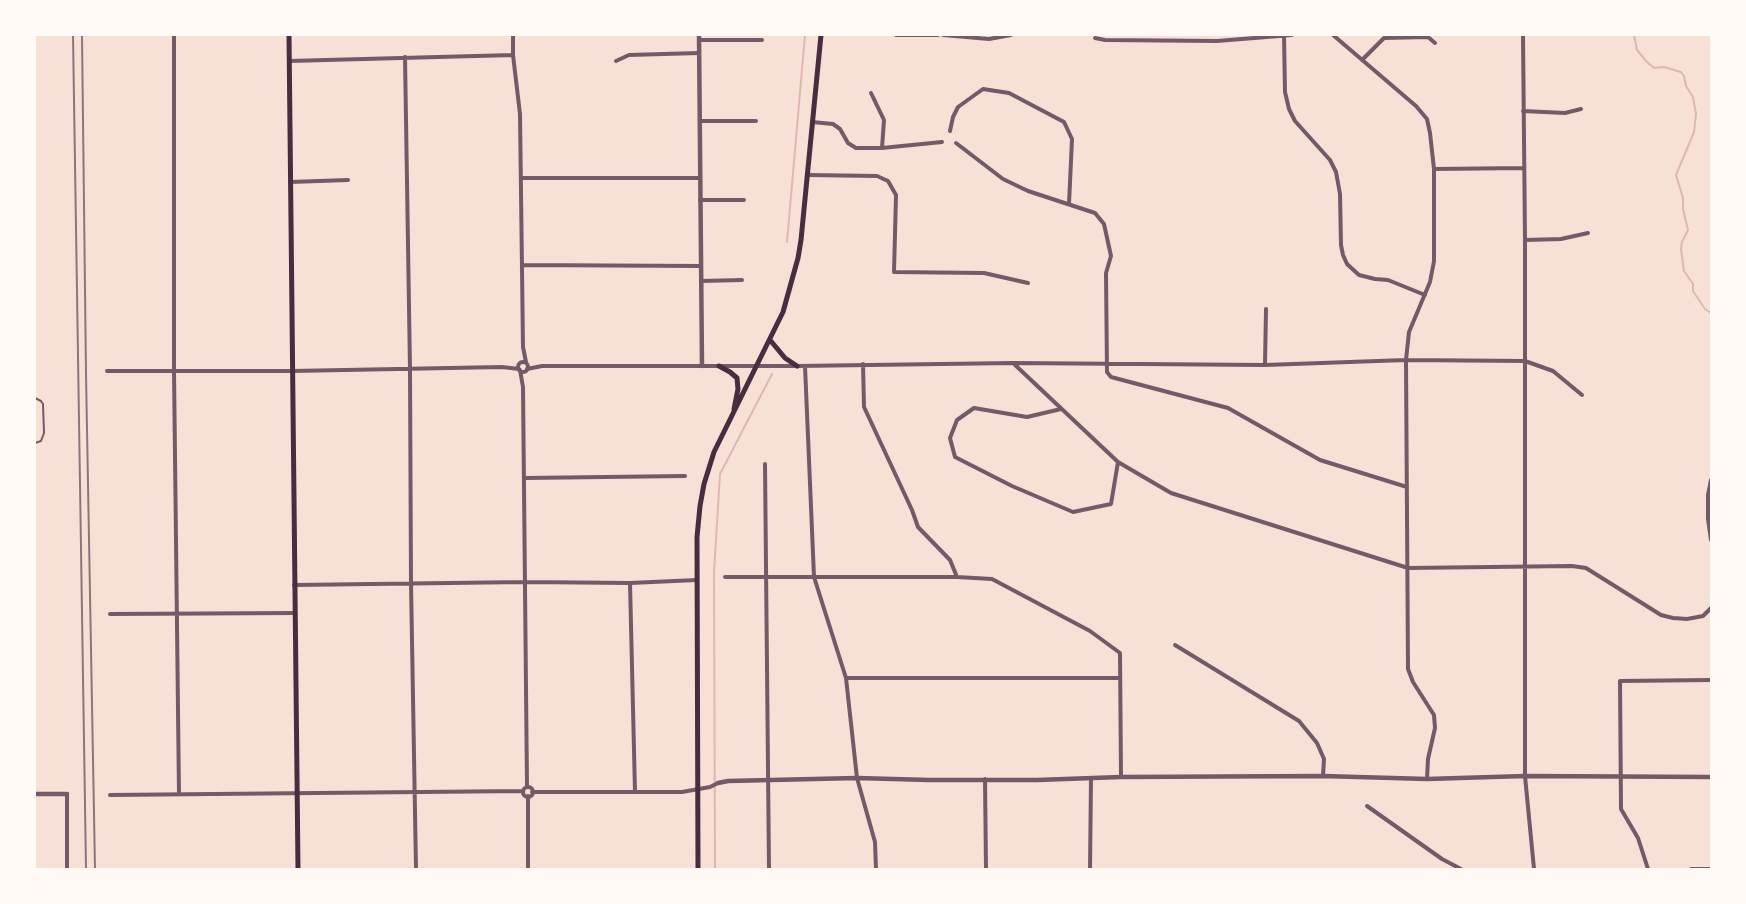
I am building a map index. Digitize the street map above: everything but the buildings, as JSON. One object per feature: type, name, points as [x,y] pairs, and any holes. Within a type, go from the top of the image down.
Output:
[{"type":"main road","points":[[289,35],[298,869]]},
{"type":"main road","points":[[698,869],[697,537],[704,484],[714,452],[783,312],[801,240],[820,35]]},
{"type":"main road","points":[[770,340],[785,358],[797,366]]},
{"type":"main road","points":[[719,366],[737,378],[738,389],[733,414]]},
{"type":"street","points":[[174,35],[174,371],[178,794]]},
{"type":"street","points":[[110,795],[523,791],[527,787],[523,387],[520,370],[523,363],[523,347],[520,114],[512,35]]},
{"type":"street","points":[[896,35],[938,35]]},
{"type":"street","points":[[943,35],[989,39],[1011,35]]},
{"type":"street","points":[[1095,38],[1105,40],[1217,41],[1292,35]]},
{"type":"street","points":[[1333,35],[1416,106],[1426,118],[1430,133],[1434,169],[1434,261],[1430,282],[1409,332],[1406,360],[1408,669],[1413,682],[1434,715],[1435,728],[1428,758],[1427,779]]},
{"type":"street","points":[[1523,35],[1526,776],[1534,869]]},
{"type":"street","points":[[1284,36],[1285,92],[1289,109],[1295,121],[1330,160],[1336,172],[1340,194],[1341,245],[1347,264],[1359,275],[1388,280],[1425,295]]},
{"type":"street","points":[[1362,60],[1384,38],[1428,37],[1435,43]]},
{"type":"street","points":[[702,366],[699,38],[762,40]]},
{"type":"street","points":[[616,61],[629,55],[699,53]]},
{"type":"street","points":[[289,61],[513,55]]},
{"type":"street","points":[[406,57],[416,869]]},
{"type":"street","points":[[950,131],[958,106],[983,89],[1009,93],[1064,122],[1072,139],[1069,204]]},
{"type":"street","points":[[871,93],[884,120],[882,148]]},
{"type":"street","points":[[1523,111],[1565,113],[1581,109]]},
{"type":"street","points":[[700,121],[756,121]]},
{"type":"street","points":[[812,122],[833,124],[840,129],[848,143],[856,148],[882,148],[942,142]]},
{"type":"street","points":[[956,144],[1003,179],[1028,190],[1095,213],[1104,224],[1111,256],[1106,273],[1107,372],[1111,377],[1228,408],[1320,460],[1407,487]]},
{"type":"street","points":[[1434,169],[1523,168]]},
{"type":"street","points":[[807,175],[877,176],[888,181],[896,195],[894,272],[984,273],[1028,283]]},
{"type":"street","points":[[521,178],[700,178]]},
{"type":"street","points":[[290,182],[348,180]]},
{"type":"street","points":[[700,200],[744,200]]},
{"type":"street","points":[[1525,240],[1561,239],[1588,232]]},
{"type":"street","points":[[522,265],[701,266]]},
{"type":"street","points":[[701,281],[742,280]]},
{"type":"street","points":[[1265,364],[1266,310]]},
{"type":"street","points":[[107,371],[410,369],[502,367],[523,363],[542,366],[805,366],[1013,362],[1265,364],[1406,360],[1525,361],[1553,372],[1582,395]]},
{"type":"street","points":[[1013,362],[1118,462],[1171,492],[1408,568],[1572,566],[1586,568],[1661,615],[1687,619],[1703,616],[1711,608]]},
{"type":"street","points":[[523,363],[527,370],[523,387]]},
{"type":"street","points":[[863,364],[864,406],[912,510],[918,528],[950,560],[957,577]]},
{"type":"street","points":[[502,367],[527,370],[542,366]]},
{"type":"street","points":[[805,366],[814,576],[846,678],[857,778],[876,842],[876,869]]},
{"type":"street","points":[[1061,409],[1027,417],[974,408],[958,420],[950,438],[955,457],[1012,486],[1073,512],[1111,504],[1118,462]]},
{"type":"street","points":[[765,464],[769,869]]},
{"type":"street","points":[[524,478],[685,476]]},
{"type":"street","points":[[1711,480],[1708,495],[1708,511],[1711,540]]},
{"type":"street","points":[[725,577],[957,577],[992,579],[1090,631],[1120,652],[1121,777]]},
{"type":"street","points":[[294,585],[526,582],[630,583],[697,580]]},
{"type":"street","points":[[630,583],[635,792]]},
{"type":"street","points":[[110,614],[295,613]]},
{"type":"street","points":[[1175,645],[1298,721],[1317,743],[1324,759],[1324,776]]},
{"type":"street","points":[[846,678],[1120,678]]},
{"type":"street","points":[[1648,869],[1638,838],[1621,809],[1620,681],[1711,680]]},
{"type":"street","points":[[528,869],[528,796],[532,792],[682,792],[710,787],[728,781],[857,778],[930,780],[1324,776],[1427,779],[1526,776],[1711,777]]},
{"type":"street","points":[[1090,869],[1091,778]]},
{"type":"street","points":[[985,779],[986,869]]},
{"type":"street","points":[[527,787],[531,788],[532,792]]},
{"type":"street","points":[[523,791],[528,796]]},
{"type":"street","points":[[35,794],[67,794],[67,869]]},
{"type":"street","points":[[1367,806],[1442,859],[1461,869]]},
{"type":"street","points":[[1691,869],[1711,868]]},
{"type":"lane","points":[[35,398],[43,404],[44,421],[43,438],[35,443]]},
{"type":"waterway","points":[[787,242],[805,35]]},
{"type":"waterway","points":[[1634,35],[1637,50],[1646,61],[1654,68],[1664,67],[1681,72],[1686,86],[1693,97],[1696,114],[1694,132],[1676,175],[1683,198],[1683,209],[1688,230],[1681,249],[1684,271],[1693,284],[1693,291],[1705,309],[1711,313]]},
{"type":"waterway","points":[[715,869],[714,572],[720,474],[772,374]]},
{"type":"railway","points":[[73,35],[86,869]]},
{"type":"railway","points":[[82,35],[95,869]]}]
